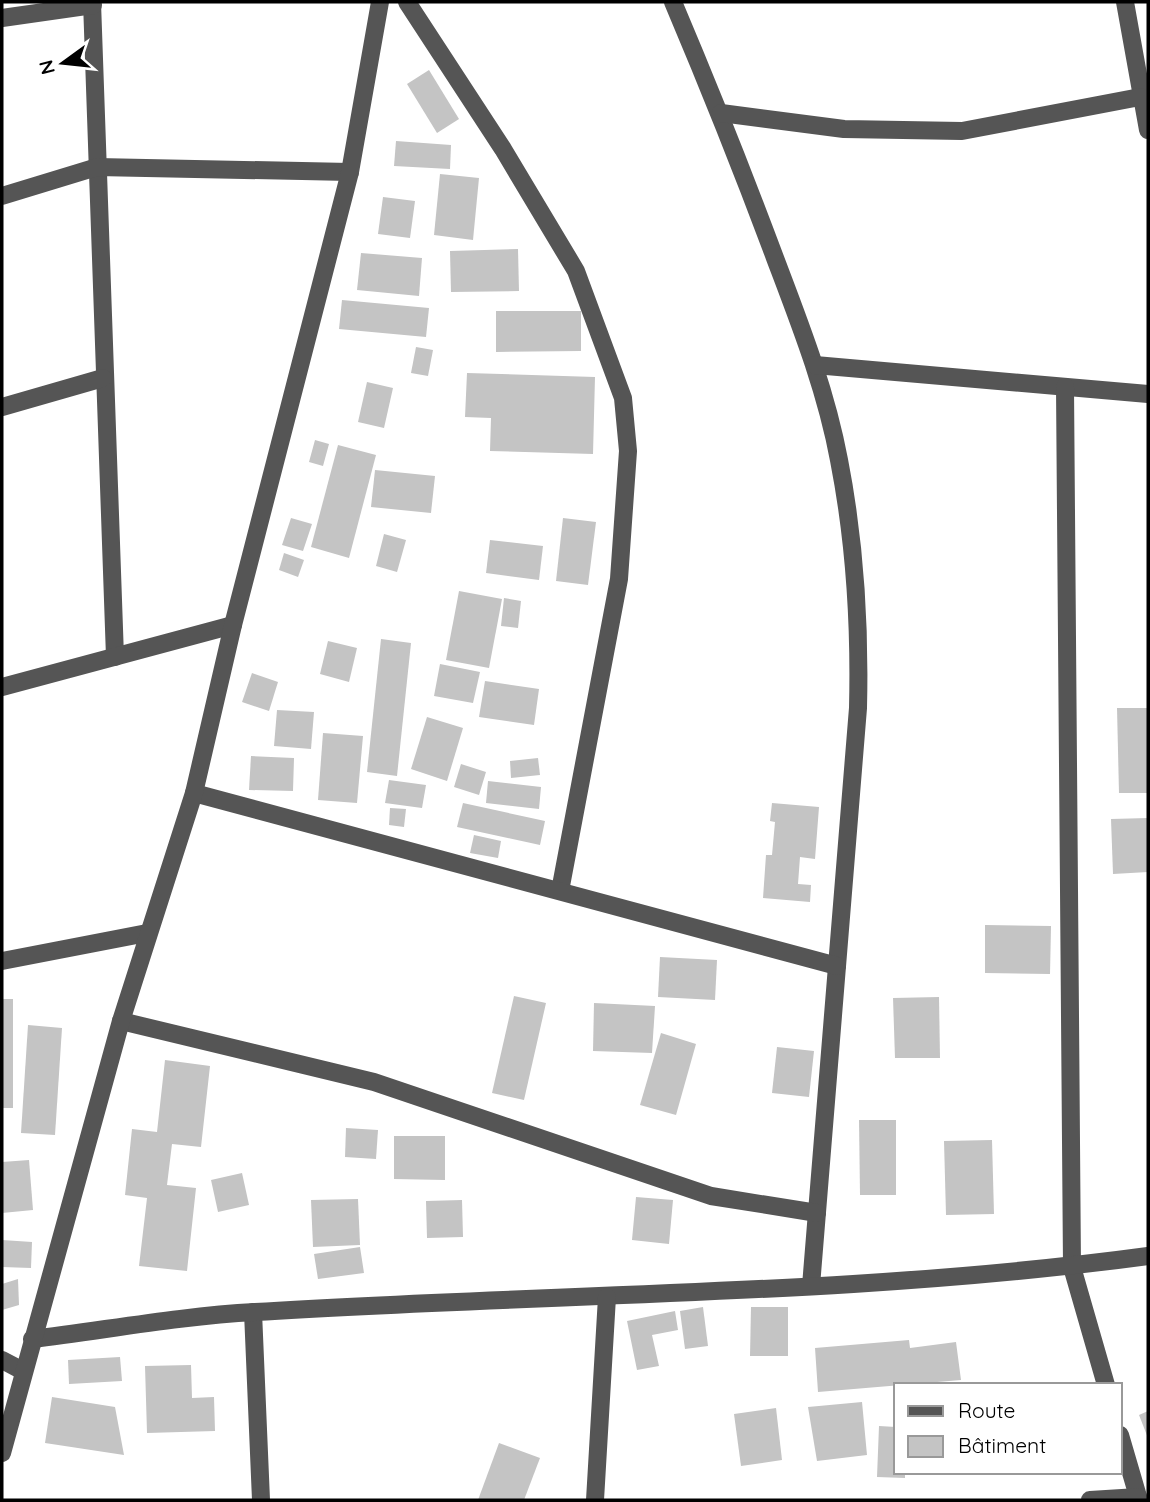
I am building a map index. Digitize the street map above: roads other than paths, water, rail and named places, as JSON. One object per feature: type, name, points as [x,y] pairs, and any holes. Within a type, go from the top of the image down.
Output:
[{"type":"street","points":[[2,1454],[121,1021],[194,793],[233,625],[350,172],[380,2]]},
{"type":"street","points":[[408,2],[503,149],[576,271],[624,398],[628,451],[619,579],[561,891]]},
{"type":"street","points":[[673,2],[720,113],[815,365],[839,459],[855,571],[859,640],[858,708],[811,1286]]},
{"type":"street","points":[[1125,2],[1148,130]]},
{"type":"street","points":[[2,18],[92,3],[103,378],[115,657]]},
{"type":"street","points":[[720,113],[844,129],[962,131],[1140,97]]},
{"type":"street","points":[[2,196],[97,167],[350,172]]},
{"type":"street","points":[[815,365],[1148,394]]},
{"type":"street","points":[[2,407],[103,378]]},
{"type":"street","points":[[1065,387],[1072,1267],[1105,1383]]},
{"type":"street","points":[[2,687],[233,625]]},
{"type":"street","points":[[194,793],[837,966]]},
{"type":"street","points":[[2,961],[147,933]]},
{"type":"street","points":[[121,1021],[374,1082],[711,1196],[817,1213]]},
{"type":"street","points":[[32,1339],[253,1312],[811,1286],[1072,1267],[1148,1256]]},
{"type":"street","points":[[595,1500],[607,1297]]},
{"type":"street","points":[[253,1312],[261,1500]]},
{"type":"street","points":[[2,1360],[23,1371]]},
{"type":"street","points":[[1090,1500],[1139,1498],[1122,1442]]}]
